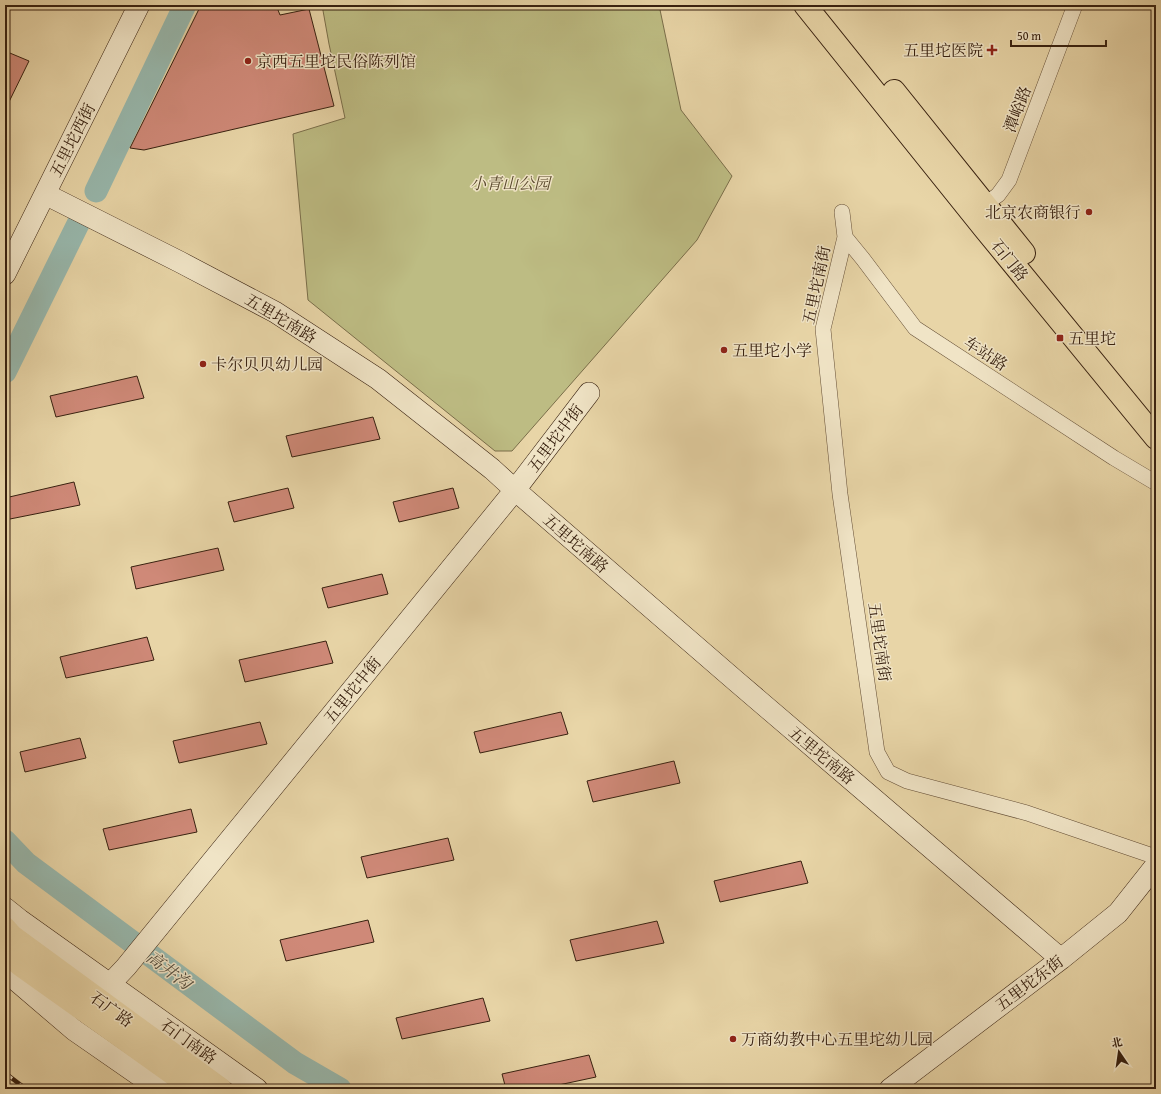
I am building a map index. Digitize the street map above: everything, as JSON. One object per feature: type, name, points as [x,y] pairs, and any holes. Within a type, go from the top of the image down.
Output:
[{"type":"main road","name":"石门路","points":[[805,5],[1156,415]]},
{"type":"main road","name":"石门路","points":[[822,5],[1156,438]]},
{"type":"main road","name":"石广路","points":[[5,928],[18,940],[221,1089]]},
{"type":"main road","name":"石广路","points":[[5,952],[20,965],[194,1089]]},
{"type":"street","name":"五里坨西街","points":[[5,274],[139,5]]},
{"type":"street","name":"潭峪路","points":[[979,208],[998,195],[1009,180],[1075,5]]},
{"type":"street","name":"五里坨南路","points":[[45,194],[275,312],[378,379],[492,469],[737,682],[1061,959]]},
{"type":"street","points":[[842,212],[844,237]]},
{"type":"street","name":"车站路","points":[[844,237],[863,259],[915,328],[1114,458],[1156,483]]},
{"type":"street","name":"五里坨南街","points":[[844,237],[823,329],[843,518],[877,752],[888,772],[907,781],[1027,813],[1156,857]]},
{"type":"street","name":"五里坨中街","points":[[110,984],[126,967],[515,490],[589,393]]},
{"type":"street","name":"五里坨东街","points":[[890,1089],[1118,914],[1156,865]]},
{"type":"street","name":"石门南路","points":[[5,908],[257,1089]]},
{"type":"street","points":[[5,971],[74,1030],[158,1089]]},
{"type":"green space","name":"小青山公园","points":[[322,5],[659,5],[681,110],[732,176],[697,240],[512,451],[495,451],[308,300],[293,134],[345,118]]},
{"type":"building","name":"京西五里坨民俗陈列馆","points":[[201,5],[276,5],[280,15],[309,9],[334,106],[144,150],[130,148]]},
{"type":"building","points":[[5,51],[29,61],[5,110]]},
{"type":"building","points":[[137,376],[144,398],[56,417],[50,396]]},
{"type":"building","points":[[373,417],[380,439],[292,457],[286,436]]},
{"type":"building","points":[[74,482],[80,505],[5,520],[5,498]]},
{"type":"building","points":[[288,488],[294,508],[234,522],[228,502]]},
{"type":"building","points":[[453,488],[459,508],[399,522],[393,502]]},
{"type":"building","points":[[218,548],[224,570],[136,589],[131,567]]},
{"type":"building","points":[[382,574],[388,594],[328,608],[322,588]]},
{"type":"building","points":[[147,637],[154,660],[66,678],[60,657]]},
{"type":"building","points":[[326,641],[333,663],[245,682],[239,660]]},
{"type":"building","points":[[561,712],[568,734],[480,753],[474,732]]},
{"type":"building","points":[[260,722],[267,744],[179,763],[173,741]]},
{"type":"building","points":[[80,738],[86,758],[25,772],[20,752]]},
{"type":"building","points":[[674,761],[680,783],[593,802],[587,781]]},
{"type":"building","points":[[191,809],[197,832],[109,850],[103,829]]},
{"type":"building","points":[[448,838],[454,860],[367,878],[361,857]]},
{"type":"building","points":[[801,861],[808,883],[720,902],[714,881]]},
{"type":"building","points":[[368,920],[374,942],[286,961],[280,940]]},
{"type":"building","points":[[657,921],[664,943],[576,961],[570,940]]},
{"type":"building","points":[[483,998],[490,1021],[402,1039],[396,1018]]},
{"type":"building","points":[[589,1055],[596,1077],[540,1089],[506,1089],[502,1074]]},
{"type":"waterway","points":[[96,191],[185,5]]},
{"type":"waterway","points":[[5,372],[78,224]]},
{"type":"waterway","name":"高井沟","points":[[5,841],[26,863],[295,1063],[340,1089]]},
{"type":"railway","points":[[5,1073],[26,1089]]},
{"type":"place","name":"五里坨医院","points":[[992,50]]},
{"type":"place","name":"京西五里坨民俗陈列馆","points":[[248,61]]},
{"type":"place","name":"北京农商银行","points":[[1089,212]]},
{"type":"place","name":"五里坨","points":[[1060,338]]},
{"type":"place","name":"五里坨小学","points":[[724,350]]},
{"type":"place","name":"卡尔贝贝幼儿园","points":[[203,364]]},
{"type":"place","name":"万商幼教中心五里坨幼儿园","points":[[733,1039]]}]
